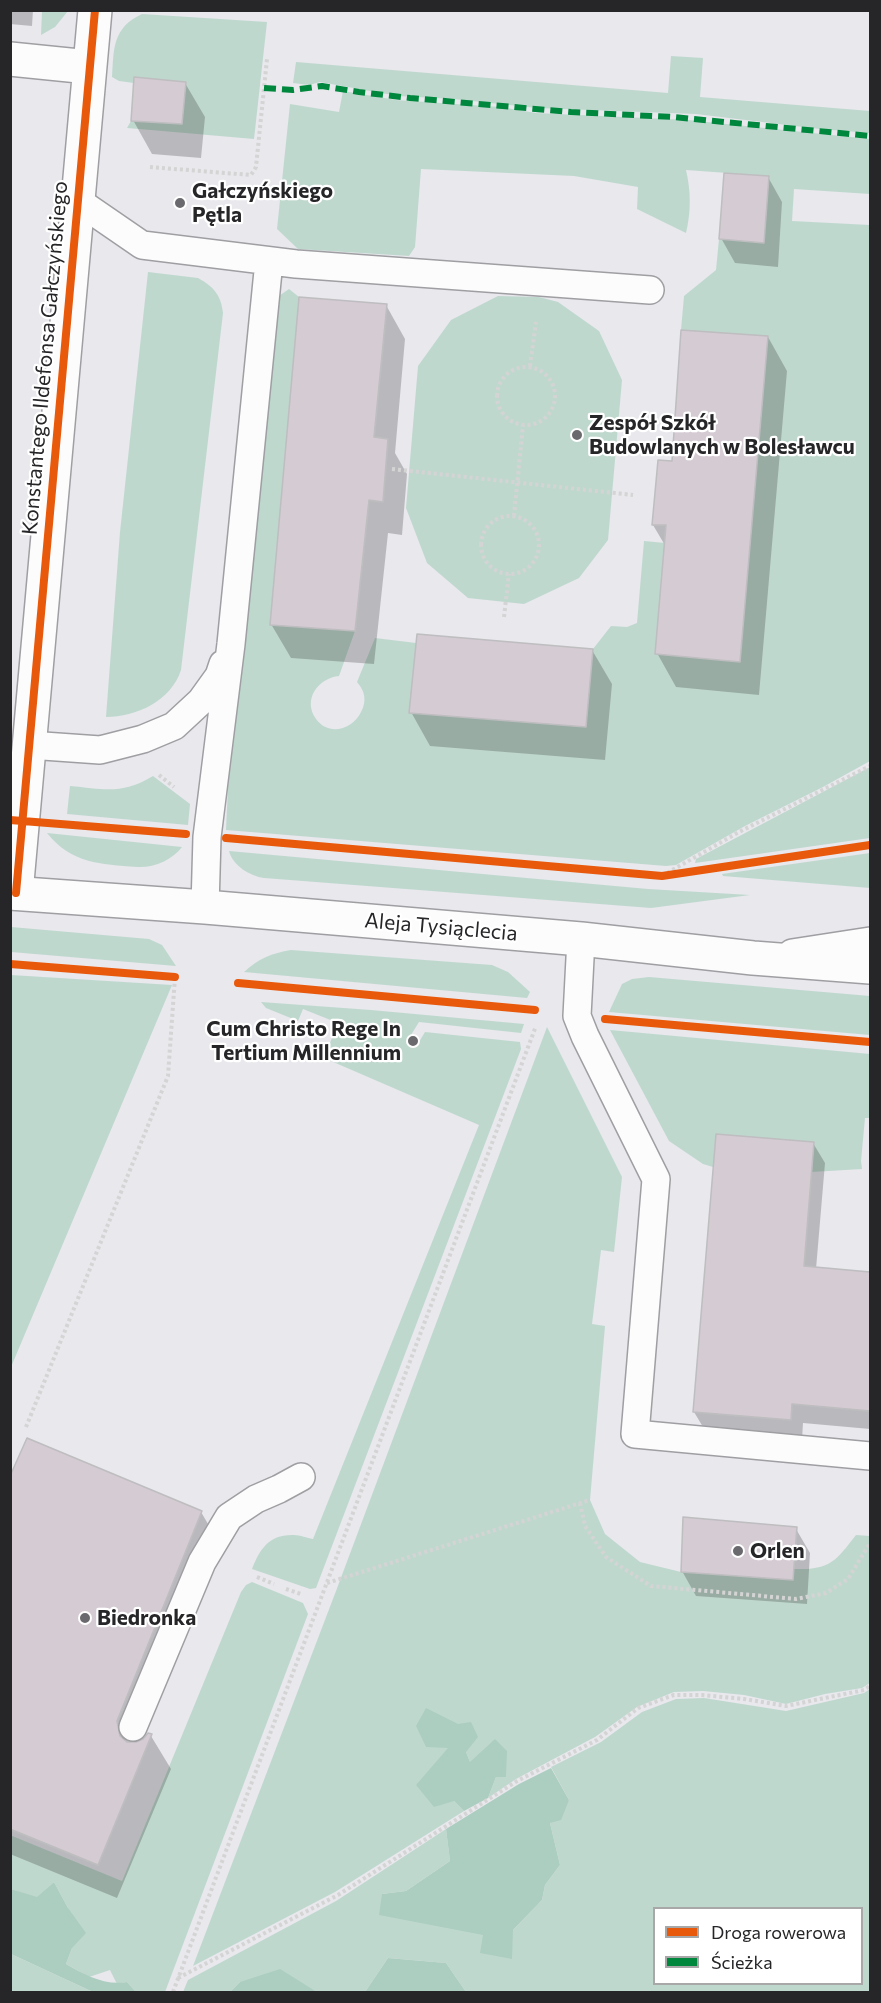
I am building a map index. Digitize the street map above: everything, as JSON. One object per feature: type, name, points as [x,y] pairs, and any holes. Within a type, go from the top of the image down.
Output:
[{"type":"street","name":"Konstantego Ildefonsa Gałczyńskiego","points":[[13,893],[95,10]]},
{"type":"street","points":[[10,59],[89,67]]},
{"type":"street","name":"Aleja Tysiąclecia","points":[[13,893],[581,939],[753,958],[870,967]]},
{"type":"lane","name":"Konstantego Ildefonsa Gałczyńskiego","points":[[78,201],[142,245],[269,261],[650,290]]},
{"type":"lane","points":[[205,907],[210,815],[231,644],[269,261]]},
{"type":"lane","points":[[28,745],[100,750],[143,739],[174,726],[194,708],[219,676],[231,644]]},
{"type":"lane","points":[[581,939],[577,1016],[656,1179],[635,1434],[870,1456]]},
{"type":"lane","points":[[753,958],[870,941]]},
{"type":"lane","points":[[134,1727],[202,1562],[229,1517],[256,1498],[301,1477]]},
{"type":"path","points":[[150,167],[251,175],[256,167],[267,59]]},
{"type":"path","points":[[530,366],[541,370],[554,385],[554,405],[542,421],[532,425],[523,425],[513,422],[499,409],[496,391],[505,374],[513,369],[530,366]]},
{"type":"path","points":[[514,516],[523,425]]},
{"type":"path","points":[[392,469],[633,495]]},
{"type":"path","points":[[514,516],[531,525],[539,543],[534,561],[518,573],[508,574],[491,567],[485,560],[481,542],[483,533],[496,519],[514,516]]},
{"type":"path","points":[[504,617],[508,574]]},
{"type":"path","points":[[120,744],[210,815]]},
{"type":"path","points":[[662,876],[739,832],[870,766]]},
{"type":"path","points":[[662,876],[686,873]]},
{"type":"path","points":[[26,1427],[168,1076],[175,977]]},
{"type":"path","points":[[173,1992],[537,1029],[536,1019]]},
{"type":"path","points":[[327,1583],[590,1500]]},
{"type":"path","points":[[580,1503],[585,1526],[606,1557],[651,1586],[796,1599],[826,1593],[848,1579],[870,1543]]},
{"type":"path","points":[[257,1577],[274,1584]]},
{"type":"path","points":[[286,1589],[301,1594]]},
{"type":"path","points":[[178,1978],[338,1895],[518,1781],[597,1740],[638,1708],[674,1695],[744,1699],[786,1706],[864,1690],[870,1686]]},
{"type":"green space","points":[[42,10],[68,11],[55,27],[41,35]]},
{"type":"green space","points":[[142,14],[267,22],[254,139],[127,128],[131,121],[182,124],[186,82],[135,77],[134,83],[119,81],[112,77],[116,40],[125,26]]},
{"type":"green space","points":[[671,56],[703,58],[700,97],[870,111],[870,133],[696,114],[537,108],[454,99],[398,96],[320,82],[309,85],[293,83],[296,62],[668,93]]},
{"type":"green space","points":[[343,91],[396,100],[500,107],[536,113],[688,120],[870,139],[870,194],[794,189],[792,221],[870,225],[870,761],[676,865],[226,830],[229,764],[276,298],[289,289],[299,297],[270,624],[355,631],[339,676],[319,685],[312,697],[312,711],[321,725],[340,729],[352,723],[361,712],[364,696],[357,682],[375,638],[416,643],[410,713],[586,727],[593,649],[611,626],[627,627],[637,623],[644,541],[665,543],[655,654],[740,662],[768,336],[681,330],[684,296],[716,270],[719,239],[764,242],[769,176],[686,170],[690,201],[686,233],[637,209],[638,187],[574,176],[421,169],[415,247],[409,256],[298,249],[277,229],[290,104],[339,112]]},
{"type":"green space","points":[[148,272],[198,278],[216,292],[223,313],[181,670],[169,690],[151,705],[129,714],[106,717],[120,532]]},
{"type":"green space","points":[[498,296],[539,297],[558,302],[599,331],[622,380],[608,540],[579,578],[524,604],[468,598],[427,563],[406,508],[418,366],[451,320]]},
{"type":"green space","points":[[870,767],[870,838],[695,863],[696,859]]},
{"type":"green space","points":[[153,776],[190,804],[188,825],[67,814],[70,786],[122,788]]},
{"type":"green space","points":[[47,833],[182,847],[168,859],[156,865],[137,867],[111,865],[77,857],[66,851]]},
{"type":"green space","points":[[229,851],[648,889],[750,895],[651,908],[264,878],[243,869],[234,861]]},
{"type":"green space","points":[[870,853],[870,888],[723,876],[722,874]]},
{"type":"green space","points":[[11,927],[149,939],[162,945],[176,966],[11,952]]},
{"type":"green space","points":[[291,950],[492,965],[508,972],[530,992],[527,998],[244,972],[266,957]]},
{"type":"green space","points":[[10,975],[172,985],[11,1367]]},
{"type":"green space","points":[[649,977],[870,996],[870,1035],[609,1012],[622,984],[632,979]]},
{"type":"green space","points":[[261,1002],[524,1024],[521,1033],[419,1022],[406,1043],[416,1047],[425,1032],[520,1042],[521,1049],[316,1588],[310,1589],[252,1569],[262,1549],[278,1537],[299,1535],[313,1539],[479,1125],[324,1058],[338,1023],[303,1009],[298,1021],[266,1008]]},
{"type":"green space","points":[[547,1027],[622,1177],[614,1252],[601,1250],[592,1324],[605,1326],[590,1500],[605,1534],[640,1562],[681,1572],[793,1580],[794,1569],[824,1566],[837,1558],[856,1535],[870,1536],[870,1683],[862,1688],[786,1704],[744,1695],[703,1691],[674,1692],[637,1707],[595,1737],[516,1779],[488,1798],[496,1777],[470,1762],[466,1752],[448,1748],[454,1801],[464,1811],[335,1892],[193,1966],[336,1591]]},
{"type":"green space","points":[[610,1030],[870,1054],[870,1118],[865,1118],[862,1169],[812,1172],[814,1142],[716,1134],[713,1167],[703,1164],[669,1141]]},
{"type":"green space","points":[[252,1582],[303,1603],[308,1614],[165,1992],[136,1992],[127,1982],[117,1984],[110,1970],[89,1977],[66,1964],[72,1948],[68,1908],[54,1882],[37,1898],[11,1889],[10,1835],[122,1881],[241,1592],[246,1585]]},
{"type":"green space","points":[[870,1689],[870,1992],[466,1992],[446,1963],[388,1958],[365,1992],[317,1992],[303,1984],[240,1982],[230,1992],[183,1992],[188,1980],[336,1901],[446,1829],[450,1861],[406,1891],[382,1894],[513,1930],[542,1900],[545,1885],[560,1865],[550,1823],[569,1800],[551,1767],[601,1742],[642,1712],[676,1699],[704,1698],[786,1711],[864,1693]]},
{"type":"green space","points":[[426,1708],[458,1724],[471,1722],[478,1737],[466,1752],[470,1762],[495,1739],[507,1751],[506,1777],[496,1777],[488,1798],[464,1811],[454,1801],[434,1807],[416,1785],[448,1748],[426,1747],[416,1726]]},
{"type":"green space","points":[[551,1768],[569,1800],[561,1820],[550,1823],[560,1865],[545,1885],[542,1900],[513,1930],[512,1959],[480,1953],[483,1935],[379,1915],[382,1894],[406,1891],[450,1861],[446,1829],[519,1784]]},
{"type":"green space","points":[[54,1882],[68,1908],[86,1933],[72,1948],[66,1964],[103,1981],[127,1982],[136,1992],[93,1992],[11,1954],[11,1889],[37,1897]]},
{"type":"green space","points":[[11,1954],[93,1992],[11,1992]]},
{"type":"green space","points":[[388,1958],[446,1963],[466,1992],[365,1992]]},
{"type":"green space","points":[[280,1969],[317,1992],[230,1992],[240,1982]]},
{"type":"building","points":[[134,77],[186,82],[182,124],[131,121]]},
{"type":"building","points":[[724,173],[769,176],[764,243],[719,239]]},
{"type":"building","points":[[299,297],[387,304],[374,437],[388,439],[383,502],[369,500],[355,631],[270,625]]},
{"type":"building","points":[[681,330],[768,336],[740,662],[655,654],[666,525],[652,525],[658,460],[672,461]]},
{"type":"building","points":[[417,634],[593,649],[586,727],[409,713]]},
{"type":"building","points":[[716,1134],[814,1142],[804,1266],[870,1272],[870,1411],[792,1404],[791,1420],[693,1412]]},
{"type":"building","name":"Biedronka","points":[[27,1438],[202,1511],[117,1721],[120,1736],[127,1742],[136,1742],[148,1733],[152,1734],[98,1865],[10,1829],[10,1476]]},
{"type":"building","name":"Orlen","points":[[683,1517],[797,1527],[793,1580],[681,1572]]},
{"type":"marked path","points":[[264,88],[293,90],[322,86],[410,98],[571,112],[673,117],[870,136]]},
{"type":"cycle path","points":[[16,893],[95,10]]},
{"type":"cycle path","points":[[10,820],[186,834]]},
{"type":"cycle path","points":[[226,838],[662,876],[870,845]]},
{"type":"cycle path","points":[[10,964],[175,977]]},
{"type":"cycle path","points":[[238,983],[535,1010]]},
{"type":"cycle path","points":[[605,1019],[870,1042]]},
{"type":"place","name":"Gałczyńskiego Pętla","points":[[180,203]]},
{"type":"place","name":"Zespół Szkół Budowlanych w Bolesławcu","points":[[577,435]]},
{"type":"place","name":"Cum Christo Rege In Tertium Millennium","points":[[413,1041]]},
{"type":"place","name":"Orlen","points":[[738,1551]]},
{"type":"place","name":"Biedronka","points":[[85,1618]]}]
